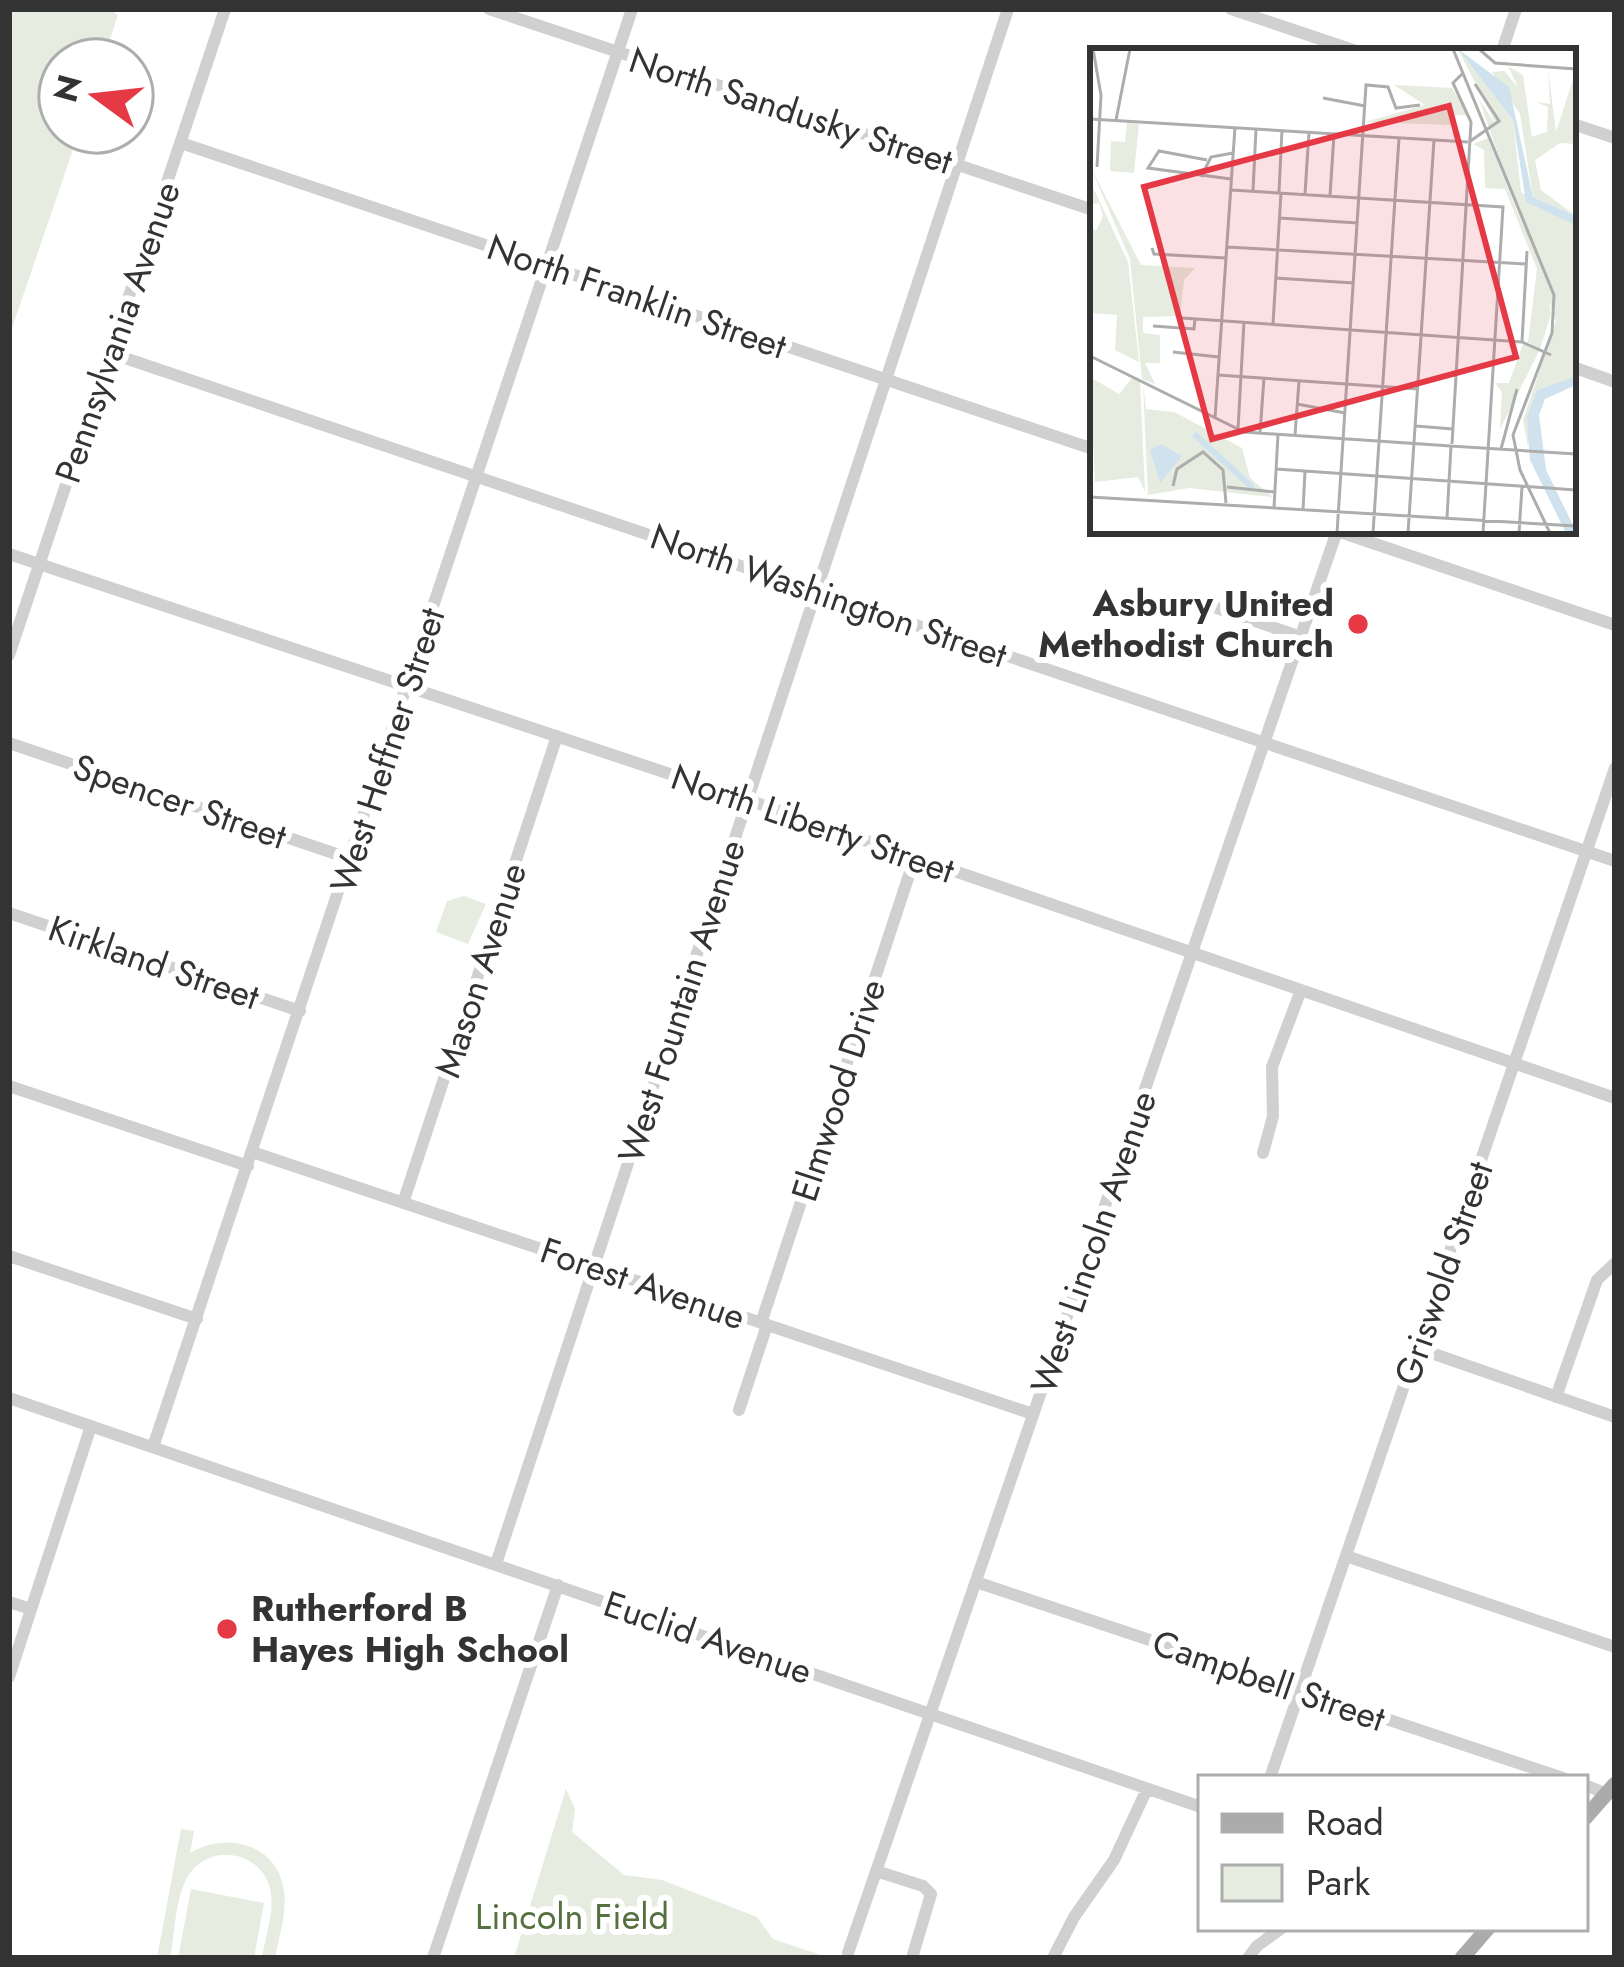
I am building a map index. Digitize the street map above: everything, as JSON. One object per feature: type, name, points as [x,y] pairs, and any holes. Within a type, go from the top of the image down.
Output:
[{"type":"main road","points":[[1588,1816],[1611,1789]]},
{"type":"main road","points":[[1462,1958],[1485,1931]]},
{"type":"street","name":"Pennsylvania Avenue","points":[[9,655],[225,9]]},
{"type":"street","name":"North Sandusky Street","points":[[489,9],[1090,209]]},
{"type":"street","name":"West Heffner Street","points":[[153,1447],[632,9]]},
{"type":"street","name":"West Fountain Avenue","points":[[496,1564],[1008,9]]},
{"type":"street","points":[[1232,9],[1347,48]]},
{"type":"street","points":[[1503,48],[1516,9]]},
{"type":"street","points":[[1576,125],[1615,138]]},
{"type":"street","name":"North Franklin Street","points":[[181,142],[1090,448]]},
{"type":"street","name":"North Washington Street","points":[[110,353],[1615,861]]},
{"type":"street","points":[[1576,369],[1615,382]]},
{"type":"street","name":"West Lincoln Avenue","points":[[848,1953],[1336,534]]},
{"type":"street","points":[[1346,534],[1615,626]]},
{"type":"street","name":"North Liberty Street","points":[[9,554],[748,800],[1615,1097]]},
{"type":"street","points":[[1214,607],[1301,637]]},
{"type":"street","name":"Mason Avenue","points":[[404,1203],[557,736]]},
{"type":"street","name":"Spencer Street","points":[[9,743],[351,859]]},
{"type":"street","name":"Griswold Street","points":[[1271,1775],[1615,768]]},
{"type":"street","name":"Elmwood Drive","points":[[739,1410],[915,857]]},
{"type":"street","name":"Kirkland Street","points":[[9,913],[300,1011]]},
{"type":"street","points":[[1263,1153],[1274,1116],[1272,1067],[1301,990]]},
{"type":"street","name":"Forest Avenue","points":[[9,1086],[404,1203],[1034,1414]]},
{"type":"street","points":[[9,1256],[196,1319]]},
{"type":"street","points":[[1556,1396],[1598,1280],[1615,1263]]},
{"type":"street","points":[[1417,1348],[1615,1417]]},
{"type":"street","name":"Euclid Avenue","points":[[9,1398],[1198,1807]]},
{"type":"street","points":[[9,1678],[91,1426]]},
{"type":"street","points":[[1346,1556],[1615,1647]]},
{"type":"street","name":"Campbell Street","points":[[976,1582],[1554,1775]]},
{"type":"street","points":[[433,1958],[557,1585]]},
{"type":"street","points":[[9,1602],[32,1609]]},
{"type":"street","points":[[1053,1958],[1074,1917],[1114,1860],[1147,1789]]},
{"type":"street","points":[[876,1871],[929,1891]]},
{"type":"street","points":[[929,1891],[942,1878]]},
{"type":"street","points":[[913,1958],[932,1901],[929,1891]]},
{"type":"street","points":[[1248,1958],[1278,1931]]},
{"type":"green space","points":[[9,9],[108,9],[118,15],[111,36],[36,36],[36,156],[71,156],[9,337]]},
{"type":"green space","points":[[464,896],[486,904],[468,944],[436,932],[447,901]]},
{"type":"green space","name":"Lincoln Field","points":[[566,1789],[575,1809],[572,1832],[624,1875],[662,1880],[757,1917],[773,1939],[829,1958],[514,1958]]},
{"type":"green space","points":[[181,1829],[194,1831],[190,1853],[204,1846],[235,1843],[262,1853],[272,1863],[285,1900],[275,1958],[262,1958],[271,1910],[267,1880],[248,1860],[223,1855],[198,1865],[188,1876],[170,1958],[157,1958]]},
{"type":"green space","points":[[191,1889],[264,1903],[254,1958],[178,1958]]},
{"type":"place","name":"Asbury United Methodist Church","points":[[1358,624]]},
{"type":"place","name":"Rutherford B Hayes High School","points":[[227,1629]]}]
